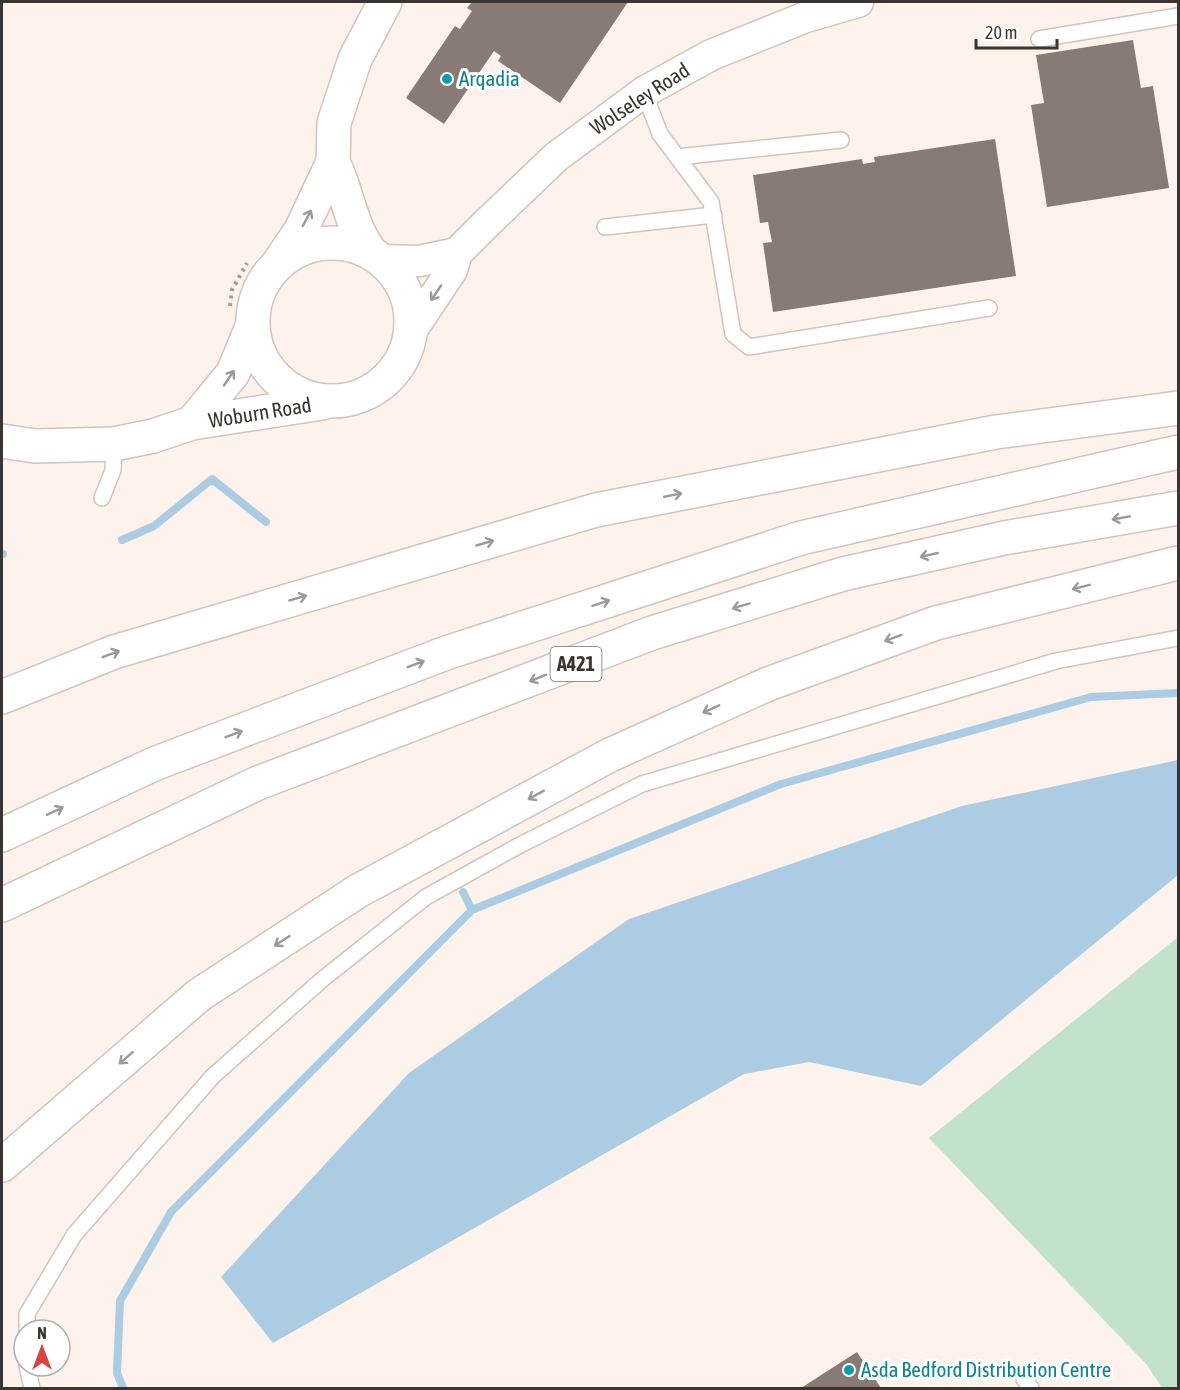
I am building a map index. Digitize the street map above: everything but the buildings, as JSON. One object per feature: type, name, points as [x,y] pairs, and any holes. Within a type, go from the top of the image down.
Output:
[{"type":"main road","points":[[333,162],[343,181],[353,221],[362,242],[395,274],[405,291],[411,310],[412,330],[406,354],[393,374],[374,390],[359,397],[327,402],[304,397],[284,385],[267,368],[257,347],[253,324],[255,304],[263,284],[301,230],[333,162],[334,123],[355,59],[385,2]]},
{"type":"main road","points":[[275,267],[296,252],[321,244],[348,244],[377,257]]},
{"type":"main road","name":"Woburn Road","points":[[192,423],[233,374],[253,324]]},
{"type":"main road","name":"Woburn Road","points":[[2,441],[35,446],[114,444],[153,436],[192,423],[327,402]]},
{"type":"main road","points":[[2,697],[114,652],[596,510],[996,432],[1179,408]]},
{"type":"main road","name":"A421","points":[[2,835],[154,764],[446,653],[801,538],[1179,452]]},
{"type":"main road","name":"A421","points":[[2,905],[258,783],[652,633],[843,574],[1004,538],[1179,508]]},
{"type":"main road","points":[[2,1165],[199,995],[358,891],[610,755],[768,684],[936,623],[1179,563]]},
{"type":"street","name":"Wolseley Road","points":[[412,330],[452,270],[457,254],[556,158],[644,92],[711,55],[806,17],[858,2]]},
{"type":"street","points":[[377,257],[419,261],[457,254]]},
{"type":"lane","points":[[1039,39],[1179,16]]},
{"type":"lane","points":[[644,92],[660,134],[711,202],[733,334],[749,347],[989,308]]},
{"type":"lane","points":[[677,158],[841,140]]},
{"type":"lane","points":[[605,227],[714,215]]},
{"type":"lane","points":[[102,498],[113,470],[114,444]]},
{"type":"lane","points":[[27,1318],[27,1314],[74,1235],[213,1076],[324,978],[426,897],[520,845],[642,784],[1045,664],[1179,638]]},
{"type":"green space","points":[[1178,937],[1178,1388],[1162,1388],[1147,1365],[929,1138]]},
{"type":"water","points":[[1178,760],[1178,875],[921,1086],[809,1062],[744,1074],[273,1343],[221,1277],[409,1073],[629,919],[962,806]]},
{"type":"waterway","points":[[122,540],[154,526],[212,479],[266,522]]},
{"type":"waterway","points":[[123,1388],[117,1373],[120,1301],[171,1212],[472,910],[781,784],[1091,697],[1178,693]]},
{"type":"waterway","points":[[463,892],[472,910]]},
{"type":"place","name":"Arqadia","points":[[447,79]]},
{"type":"place","name":"Asda Bedford Distribution Centre","points":[[849,1370]]}]
